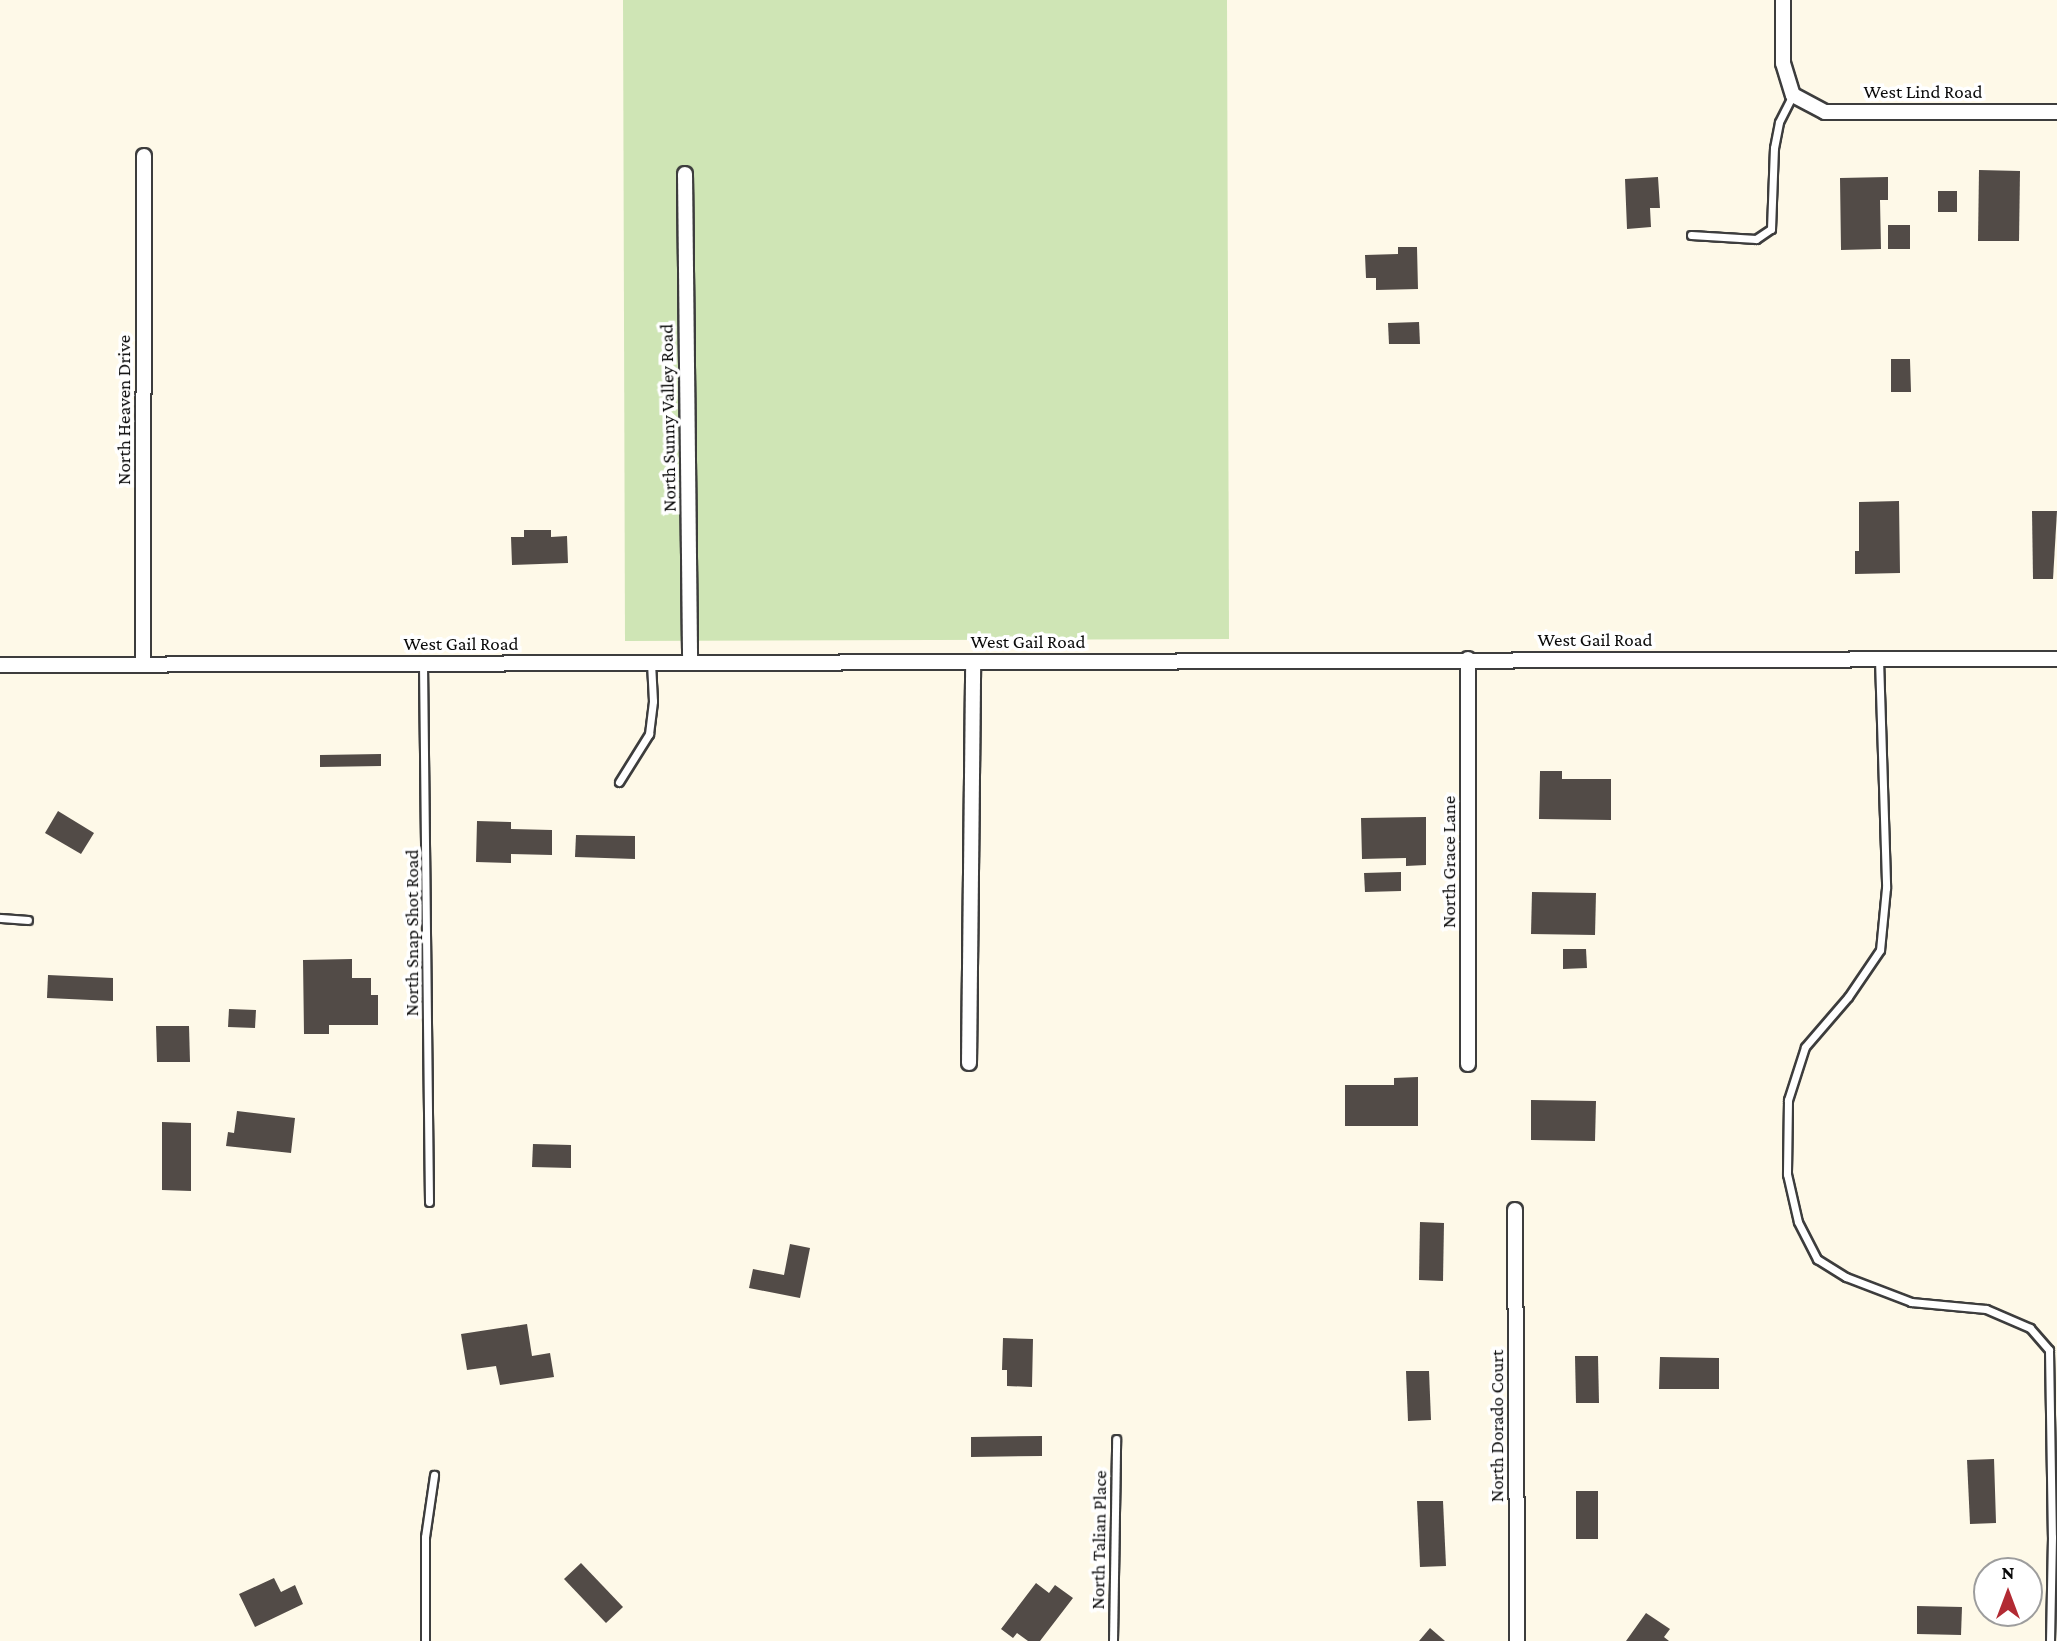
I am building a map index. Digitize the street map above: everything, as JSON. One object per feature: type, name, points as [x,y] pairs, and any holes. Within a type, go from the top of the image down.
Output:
[{"type":"street","points":[[1783,0],[1783,63],[1793,95]]},
{"type":"street","name":"West Lind Road","points":[[1793,95],[1825,112],[2057,112]]},
{"type":"street","name":"North Heaven Drive","points":[[143,665],[144,156]]},
{"type":"street","name":"North Sunny Valley Road","points":[[685,174],[690,663]]},
{"type":"street","name":"North Grace Lane","points":[[1468,659],[1468,1064]]},
{"type":"street","name":"West Gail Road","points":[[0,665],[2057,659]]},
{"type":"street","points":[[969,1063],[973,662]]},
{"type":"street","name":"North Dorado Court","points":[[1515,1210],[1517,1641]]},
{"type":"lane","points":[[1691,235],[1756,239],[1771,229],[1779,122],[1793,95]]},
{"type":"lane","points":[[1879,658],[1886,888],[1880,950],[1848,997],[1805,1047],[1788,1100],[1787,1174],[1798,1222],[1817,1259],[1846,1277],[1912,1303],[1986,1309],[2030,1328],[2049,1350],[2052,1524],[2050,1641]]},
{"type":"lane","points":[[619,782],[649,733],[653,701],[651,663]]},
{"type":"lane","name":"North Snap Shot Road","points":[[423,664],[429,1202]]},
{"type":"lane","points":[[0,918],[28,920]]},
{"type":"lane","name":"North Talian Place","points":[[1113,1641],[1116,1439]]},
{"type":"lane","points":[[425,1641],[425,1536],[434,1475]]},
{"type":"green space","points":[[623,0],[1227,0],[1229,639],[625,641]]},
{"type":"building","points":[[1979,170],[2020,171],[2019,241],[1978,241]]},
{"type":"building","points":[[1658,177],[1660,208],[1650,208],[1651,227],[1627,229],[1625,179]]},
{"type":"building","points":[[1888,177],[1888,200],[1880,200],[1881,249],[1841,250],[1840,178]]},
{"type":"building","points":[[1938,191],[1957,191],[1957,212],[1938,212]]},
{"type":"building","points":[[1888,225],[1910,225],[1910,249],[1888,249]]},
{"type":"building","points":[[1398,247],[1417,247],[1418,289],[1376,290],[1376,278],[1366,278],[1365,255],[1398,254]]},
{"type":"building","points":[[1419,322],[1420,344],[1389,344],[1388,323]]},
{"type":"building","points":[[1891,359],[1910,359],[1911,392],[1891,392]]},
{"type":"building","points":[[1899,501],[1900,573],[1855,574],[1855,551],[1859,551],[1859,502]]},
{"type":"building","points":[[2032,511],[2057,511],[2053,579],[2033,579]]},
{"type":"building","points":[[524,530],[551,530],[551,537],[567,536],[568,563],[512,565],[511,537],[524,537]]},
{"type":"building","points":[[381,754],[381,766],[320,767],[320,755]]},
{"type":"building","points":[[1540,771],[1562,771],[1562,779],[1611,779],[1611,820],[1539,819]]},
{"type":"building","points":[[58,811],[94,833],[81,854],[45,833]]},
{"type":"building","points":[[1426,817],[1426,865],[1406,866],[1406,858],[1362,859],[1361,818]]},
{"type":"building","points":[[477,821],[511,822],[511,829],[552,830],[552,855],[511,854],[511,863],[476,862]]},
{"type":"building","points":[[576,835],[635,836],[635,859],[575,857]]},
{"type":"building","points":[[1401,872],[1401,891],[1365,892],[1364,873]]},
{"type":"building","points":[[1532,892],[1596,893],[1595,935],[1531,934]]},
{"type":"building","points":[[1563,949],[1586,949],[1587,968],[1563,969]]},
{"type":"building","points":[[352,959],[352,978],[371,978],[371,995],[378,995],[378,1025],[329,1025],[329,1034],[304,1034],[303,960]]},
{"type":"building","points":[[48,975],[113,978],[113,1001],[47,998]]},
{"type":"building","points":[[229,1009],[256,1010],[255,1028],[228,1027]]},
{"type":"building","points":[[156,1026],[189,1026],[190,1062],[157,1062]]},
{"type":"building","points":[[1418,1077],[1418,1126],[1345,1126],[1345,1085],[1394,1085],[1394,1078]]},
{"type":"building","points":[[1531,1100],[1596,1101],[1595,1141],[1531,1140]]},
{"type":"building","points":[[237,1111],[295,1118],[291,1153],[226,1146],[228,1132],[234,1133]]},
{"type":"building","points":[[162,1122],[191,1123],[191,1191],[162,1190]]},
{"type":"building","points":[[533,1144],[571,1145],[571,1168],[532,1167]]},
{"type":"building","points":[[1420,1222],[1444,1223],[1443,1281],[1419,1280]]},
{"type":"building","points":[[790,1244],[810,1248],[800,1298],[749,1288],[753,1269],[784,1275]]},
{"type":"building","points":[[527,1324],[532,1356],[550,1353],[554,1377],[500,1385],[496,1366],[467,1370],[461,1334]]},
{"type":"building","points":[[1003,1338],[1033,1339],[1032,1387],[1007,1386],[1007,1370],[1002,1370]]},
{"type":"building","points":[[1575,1356],[1598,1356],[1599,1403],[1576,1403]]},
{"type":"building","points":[[1660,1357],[1719,1358],[1719,1389],[1659,1389]]},
{"type":"building","points":[[1406,1371],[1429,1371],[1431,1420],[1408,1421]]},
{"type":"building","points":[[1042,1436],[1042,1456],[971,1457],[971,1437]]},
{"type":"building","points":[[1994,1459],[1996,1523],[1970,1524],[1967,1460]]},
{"type":"building","points":[[1576,1491],[1598,1491],[1598,1539],[1576,1539]]},
{"type":"building","points":[[1417,1501],[1443,1501],[1446,1566],[1420,1567]]},
{"type":"building","points":[[581,1563],[623,1607],[606,1623],[564,1579]]},
{"type":"building","points":[[274,1578],[281,1592],[295,1585],[303,1604],[255,1627],[239,1594]]},
{"type":"building","points":[[1036,1583],[1049,1593],[1055,1585],[1073,1598],[1040,1641],[1028,1641],[1017,1633],[1013,1638],[1001,1629]]},
{"type":"building","points":[[1917,1606],[1962,1607],[1961,1635],[1917,1634]]},
{"type":"building","points":[[1646,1613],[1670,1629],[1664,1637],[1669,1641],[1626,1641]]},
{"type":"building","points":[[1430,1628],[1445,1641],[1419,1641]]}]
